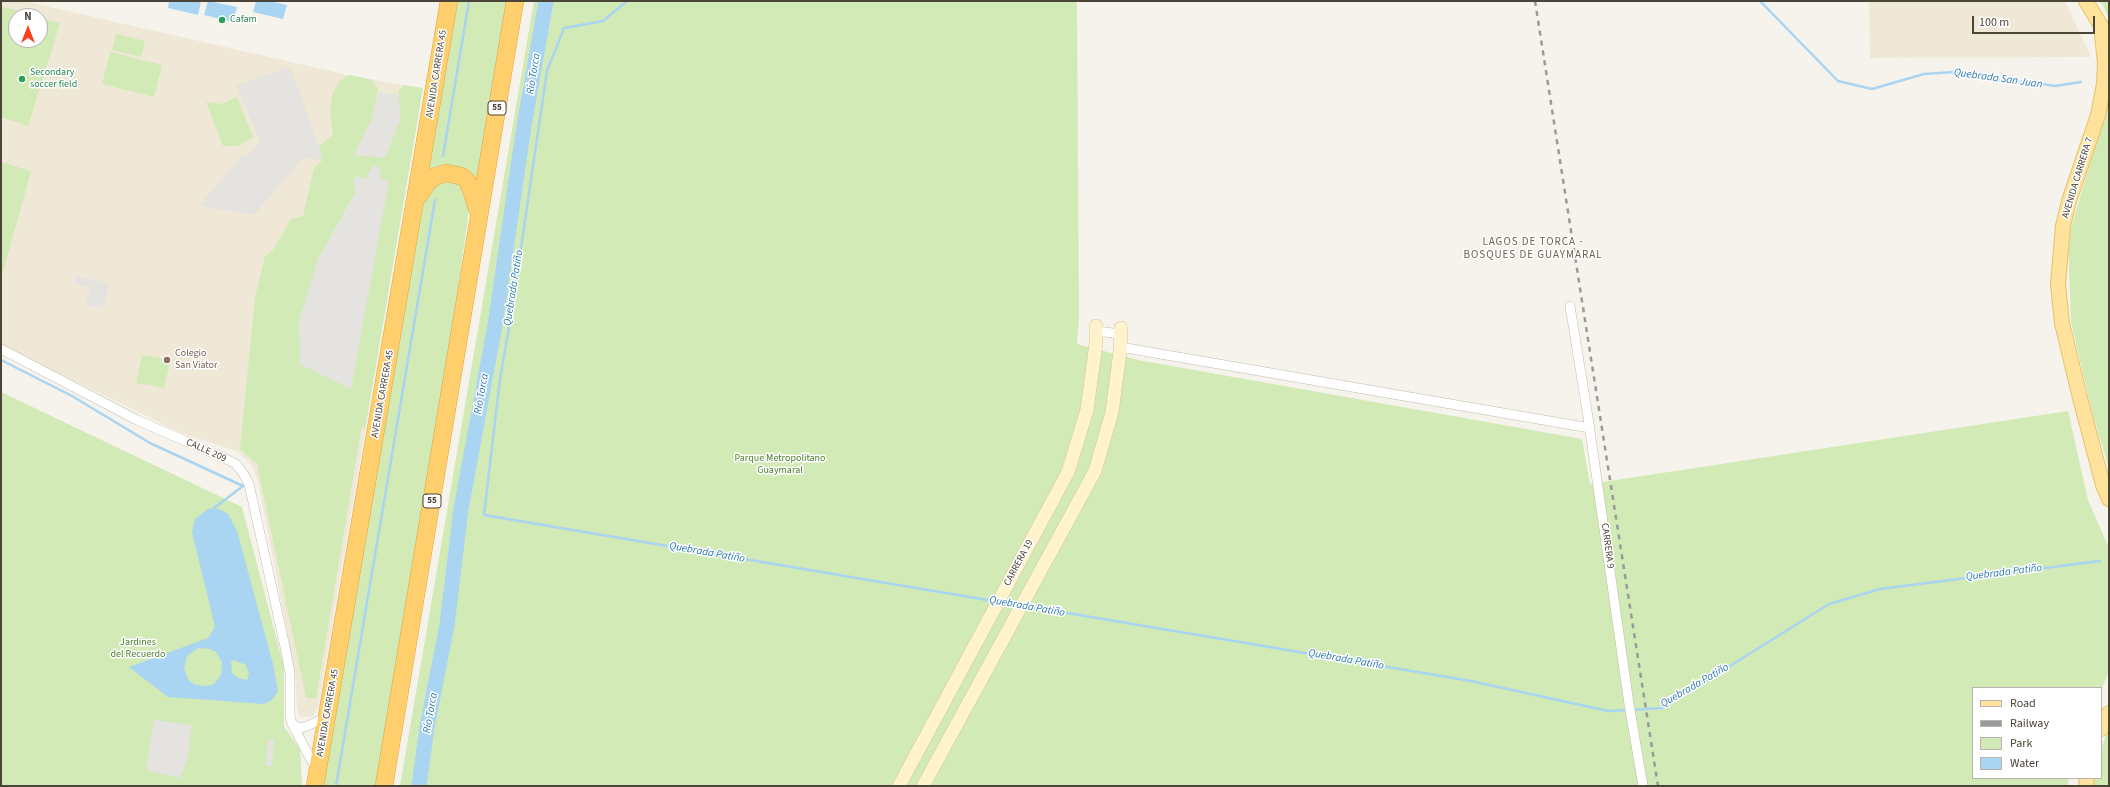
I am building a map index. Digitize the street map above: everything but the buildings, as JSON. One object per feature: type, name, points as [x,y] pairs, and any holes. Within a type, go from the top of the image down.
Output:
[{"type":"highway","name":"AVENIDA CARRERA 45","points":[[316,779],[449,1]]},
{"type":"highway","name":"55","points":[[384,786],[515,1]]},
{"type":"highway","points":[[414,205],[427,183],[436,176],[446,173],[463,177],[467,181],[479,215]]},
{"type":"main road","name":"AVENIDA CARRERA 7","points":[[2086,1],[2101,26],[2105,63],[2104,84],[2098,115],[2069,200],[2063,226],[2058,284],[2062,324],[2103,485],[2109,499]]},
{"type":"main road","name":"CARRERA 19","points":[[899,786],[1068,472],[1087,410],[1096,329]]},
{"type":"main road","points":[[923,786],[1095,471],[1112,412],[1121,336]]},
{"type":"main road","points":[[2102,727],[2109,713]]},
{"type":"street","name":"CARRERA 9","points":[[1570,306],[1590,428],[1629,704],[1643,786]]},
{"type":"street","points":[[1096,329],[1121,336],[1590,428]]},
{"type":"street","name":"CALLE 209","points":[[1,349],[31,363],[137,420],[236,464],[243,473],[249,484],[290,673],[290,715],[292,724],[316,779]]},
{"type":"street","points":[[292,724],[300,728],[327,717]]},
{"type":"shaded area","name":"Colegio San Viator","points":[[1,1],[24,1],[348,75],[404,85],[398,91],[400,121],[354,155],[355,194],[318,259],[355,391],[354,407],[365,430],[318,707],[313,717],[300,717],[297,708],[295,673],[258,481],[252,465],[238,452],[179,432],[1,345]]},
{"type":"shaded area","points":[[1869,1],[2065,1],[2091,57],[1870,58]]},
{"type":"shaded area","points":[[290,67],[319,146],[322,161],[304,157],[254,215],[199,206],[242,156],[248,156],[260,141],[236,85]]},
{"type":"shaded area","points":[[378,92],[399,95],[400,121],[385,158],[354,155],[372,118]]},
{"type":"shaded area","points":[[373,166],[380,167],[381,179],[389,181],[351,389],[300,364],[299,321],[318,259],[355,194],[354,177],[366,178]]},
{"type":"shaded area","points":[[76,276],[109,283],[104,306],[99,305],[98,308],[85,305],[90,288],[74,283]]},
{"type":"shaded area","points":[[154,720],[192,725],[187,761],[180,778],[146,770]]},
{"type":"shaded area","points":[[268,740],[274,740],[272,767],[266,766]]},
{"type":"green space","points":[[458,1],[507,1],[479,188],[469,176],[427,178]]},
{"type":"green space","name":"Parque Metropolitano Guaymaral","points":[[534,1],[1077,1],[1079,318],[1077,344],[1138,360],[1582,439],[1590,484],[2068,411],[2088,500],[2109,548],[2109,671],[2102,688],[1972,687],[1972,779],[2069,779],[2068,786],[400,786]]},
{"type":"green space","points":[[2099,1],[2109,1],[2109,20],[2103,5]]},
{"type":"green space","name":"Secondary soccer field","points":[[1,6],[8,8],[8,48],[48,48],[48,20],[60,23],[28,126],[1,117]]},
{"type":"green space","points":[[116,34],[145,41],[141,57],[112,50]]},
{"type":"green space","points":[[110,52],[162,65],[154,97],[102,84]]},
{"type":"green space","points":[[350,75],[372,80],[378,89],[372,118],[354,155],[400,121],[398,91],[404,85],[423,88],[365,430],[362,425],[316,698],[306,698],[257,464],[240,449],[255,298],[265,256],[273,250],[291,219],[303,216],[314,168],[322,161],[319,146],[333,135],[330,111],[332,95],[340,80]],"holes":[[[354,177],[366,178],[318,259],[355,194]]]},
{"type":"green space","points":[[237,97],[253,137],[238,146],[223,146],[206,102],[222,104]]},
{"type":"green space","points":[[2109,99],[2109,468],[2093,416],[2071,322],[2068,238]]},
{"type":"green space","points":[[1,162],[31,171],[3,272],[1,271]]},
{"type":"green space","points":[[438,179],[460,180],[469,200],[468,217],[446,375],[378,786],[322,786],[424,198]]},
{"type":"green space","points":[[142,355],[156,357],[150,385],[136,383]]},
{"type":"green space","points":[[156,357],[170,360],[164,388],[150,385]]},
{"type":"green space","name":"Jardines del Recuerdo","points":[[1,392],[242,507],[284,667],[284,727],[300,749],[302,786],[1,786]]},
{"type":"green space","points":[[2109,725],[2109,786],[2094,786],[2095,779],[2102,779],[2102,747]]},
{"type":"water","points":[[169,1],[201,1],[198,15],[168,8]]},
{"type":"water","points":[[208,1],[237,7],[233,22],[204,15]]},
{"type":"water","points":[[256,1],[269,1],[287,5],[283,19],[253,12]]},
{"type":"water","points":[[214,508],[228,514],[237,531],[273,664],[278,691],[272,700],[264,704],[168,697],[129,667],[208,638],[215,627],[192,532],[195,519],[208,509]],"holes":[[[198,648],[210,649],[216,652],[222,662],[221,675],[214,684],[207,686],[196,685],[189,681],[184,669],[187,656]],[[234,660],[246,665],[249,674],[247,680],[238,678],[232,673],[231,662]]]},
{"type":"waterway","points":[[443,156],[469,1]]},
{"type":"waterway","name":"Río Torca","points":[[419,786],[427,727],[447,625],[461,509],[495,325],[524,126],[546,1]]},
{"type":"waterway","name":"Quebrada Patiño","points":[[627,1],[603,21],[564,28],[547,71],[510,322],[500,379],[484,515],[993,601]]},
{"type":"waterway","name":"Quebrada San Juan","points":[[1760,1],[1838,81],[1872,89],[1924,74],[1954,72],[2008,82],[2030,82],[2055,86],[2081,82]]},
{"type":"waterway","points":[[336,786],[435,200]]},
{"type":"waterway","points":[[1,360],[72,396],[150,443],[243,486],[214,508]]},
{"type":"waterway","name":"Quebrada Patiño","points":[[1632,710],[1663,708],[1829,604],[1880,589],[2100,561]]},
{"type":"waterway","name":"Quebrada Patiño","points":[[1002,602],[1017,605]]},
{"type":"waterway","name":"Quebrada Patiño","points":[[1026,606],[1471,681],[1608,711],[1627,710]]},
{"type":"railway","points":[[1535,1],[1658,786]]},
{"type":"place","name":"Cafam","points":[[222,20]]},
{"type":"place","name":"Secondary soccer field","points":[[22,79]]},
{"type":"place","name":"Colegio San Viator","points":[[167,360]]},
{"type":"district","name":"LAGOS DE TORCA - BOSQUES DE GUAYMARAL","points":[[1533,249]]}]
